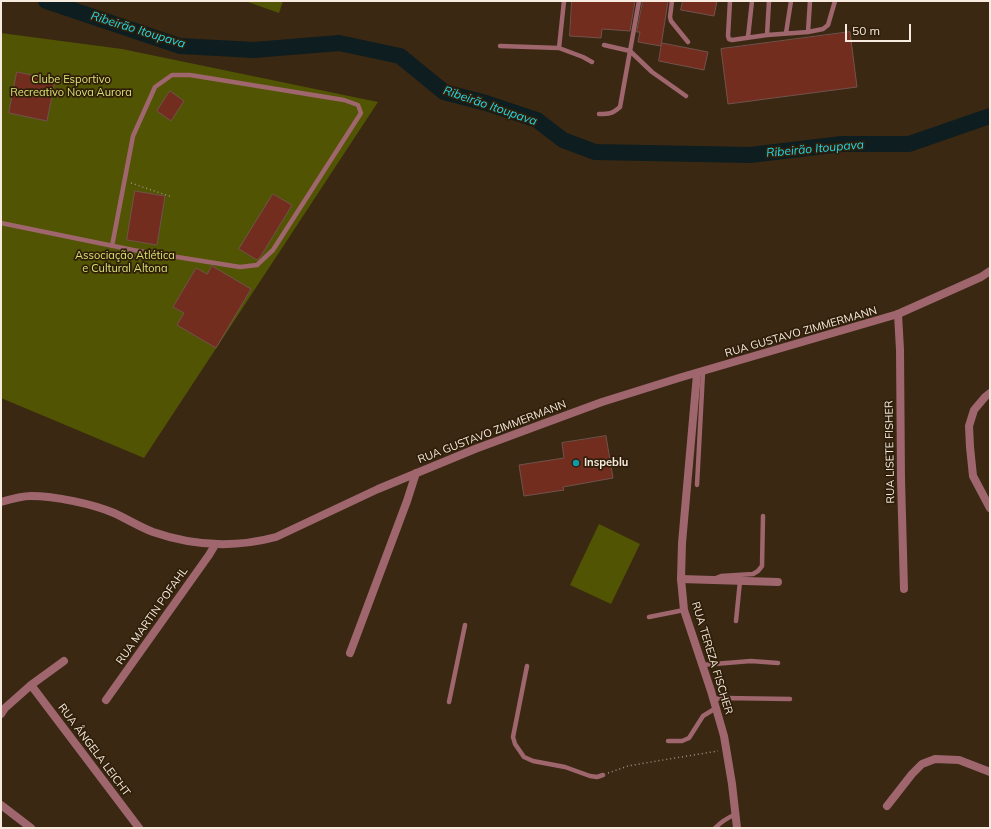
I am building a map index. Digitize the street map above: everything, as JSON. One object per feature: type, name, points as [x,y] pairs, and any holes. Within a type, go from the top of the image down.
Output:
[{"type":"street","name":"RUA GUSTAVO ZIMMERMANN","points":[[1,504],[15,498],[31,496],[55,498],[83,503],[113,513],[152,532],[177,539],[215,545],[236,545],[276,537],[378,489],[475,449],[602,402],[898,314],[990,272]]},
{"type":"street","name":"RUA LISETE FISHER","points":[[898,314],[900,350],[904,589]]},
{"type":"street","name":"RUA TEREZA FISCHER","points":[[700,373],[682,543],[681,579],[684,610],[714,699],[724,736],[737,828]]},
{"type":"street","points":[[990,392],[974,410],[969,426],[973,476],[990,508]]},
{"type":"street","points":[[350,653],[416,473]]},
{"type":"street","name":"RUA MARTIN POFAHL","points":[[106,700],[215,545]]},
{"type":"street","points":[[681,579],[778,582]]},
{"type":"street","points":[[1,714],[5,708],[31,686],[64,661]]},
{"type":"street","name":"RUA ÂNGELA LEICHT","points":[[31,686],[139,828]]},
{"type":"street","points":[[887,806],[912,774],[922,764],[935,758],[959,760],[990,772]]},
{"type":"street","points":[[1,805],[29,827]]},
{"type":"lane","points":[[559,48],[564,1]]},
{"type":"lane","points":[[599,114],[614,112],[620,107],[639,1]]},
{"type":"lane","points":[[672,1],[671,21],[688,42]]},
{"type":"lane","points":[[730,1],[728,39],[732,40],[823,29],[828,25],[835,1]]},
{"type":"lane","points":[[748,37],[752,1]]},
{"type":"lane","points":[[767,35],[769,1]]},
{"type":"lane","points":[[786,33],[791,1]]},
{"type":"lane","points":[[808,32],[810,1]]},
{"type":"lane","points":[[604,45],[630,51],[652,72],[686,96]]},
{"type":"lane","points":[[500,46],[559,48],[592,62]]},
{"type":"lane","points":[[1,223],[112,246],[160,255],[240,267],[257,265],[274,250],[361,113],[358,106],[344,100],[190,76],[172,75],[155,87],[133,136],[112,246]]},
{"type":"lane","points":[[697,485],[700,373]]},
{"type":"lane","points":[[713,580],[716,577],[721,576],[753,574],[762,566],[763,516]]},
{"type":"lane","points":[[736,621],[740,581]]},
{"type":"lane","points":[[650,617],[684,610]]},
{"type":"lane","points":[[448,702],[465,625]]},
{"type":"lane","points":[[702,665],[751,661],[778,663]]},
{"type":"lane","points":[[527,666],[513,736],[515,744],[524,756],[533,761],[565,767],[590,776],[597,777],[604,775]]},
{"type":"lane","points":[[714,699],[790,699]]},
{"type":"lane","points":[[668,741],[682,741],[689,738],[704,716],[716,708]]},
{"type":"lane","points":[[715,828],[727,818],[736,814]]},
{"type":"path","points":[[125,181],[172,197]]},
{"type":"path","points":[[604,775],[628,766],[726,750]]},
{"type":"green space","points":[[245,1],[283,1],[279,13]]},
{"type":"green space","name":"Associação Atlética e Cultural Altona","points":[[1,33],[122,49],[378,102],[144,458],[1,398]]},
{"type":"green space","points":[[599,524],[640,544],[611,604],[570,585]]},
{"type":"building","points":[[572,1],[635,1],[630,31],[602,29],[601,38],[570,36]]},
{"type":"building","points":[[643,1],[668,1],[661,46],[638,42],[640,32],[637,32]]},
{"type":"building","points":[[683,1],[717,1],[714,16],[681,10]]},
{"type":"building","points":[[850,32],[857,87],[728,104],[721,49]]},
{"type":"building","points":[[662,43],[708,52],[704,70],[659,61]]},
{"type":"building","points":[[17,72],[55,80],[47,121],[9,113]]},
{"type":"building","points":[[170,91],[184,101],[171,121],[157,111]]},
{"type":"building","points":[[135,191],[165,196],[157,245],[127,240]]},
{"type":"building","points":[[273,194],[292,205],[261,256],[257,260],[239,249]]},
{"type":"building","points":[[212,266],[251,289],[216,348],[177,325],[184,313],[173,307],[196,268],[207,274]]},
{"type":"building","points":[[606,436],[613,478],[563,487],[564,490],[524,496],[519,465],[564,458],[562,443]]},
{"type":"waterway","name":"Ribeirão Itoupava","points":[[46,1],[180,46],[254,50],[339,43],[400,56],[444,92],[486,103],[537,120],[563,140],[595,152],[750,155],[842,144],[909,144],[990,116]]},
{"type":"place","name":"Inspeblu","points":[[576,463]]},
{"type":"park label","name":"Clube Esportivo Recreativo Nova Aurora","points":[[71,86]]}]
